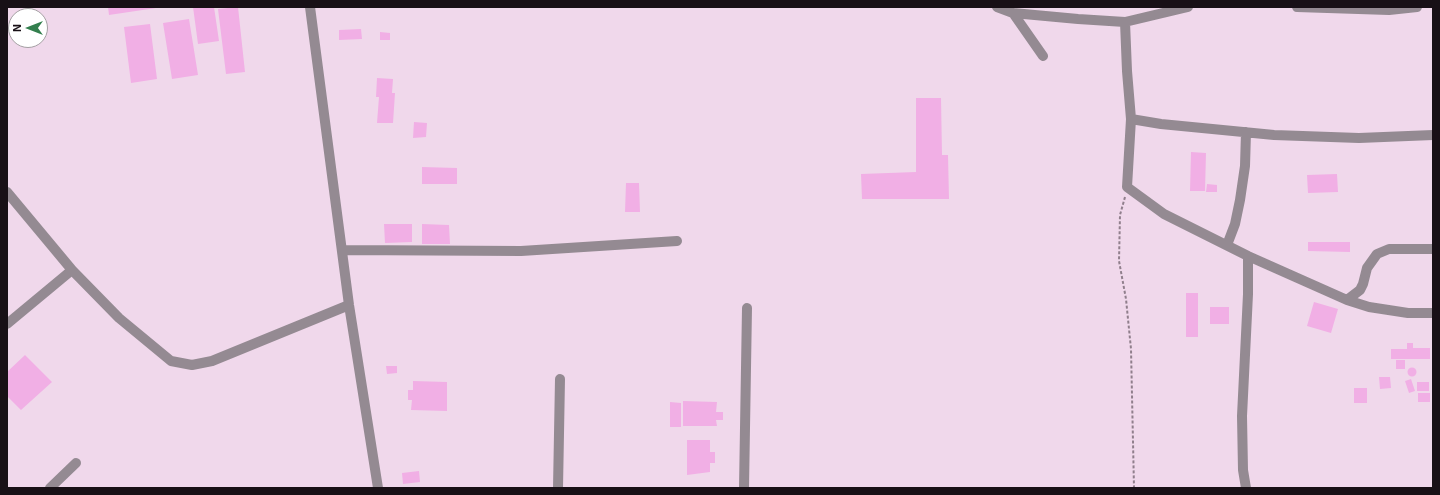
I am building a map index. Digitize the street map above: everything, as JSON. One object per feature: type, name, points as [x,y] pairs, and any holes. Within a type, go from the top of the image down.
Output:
[{"type":"street","points":[[310,7],[349,305],[378,488]]},
{"type":"street","points":[[997,7],[1013,13],[1125,22],[1188,7]]},
{"type":"street","points":[[1297,7],[1389,10],[1418,7]]},
{"type":"street","points":[[1013,13],[1043,56]]},
{"type":"street","points":[[1125,22],[1131,119],[1127,187],[1164,214],[1248,256],[1347,300],[1369,307],[1408,313],[1433,313]]},
{"type":"street","points":[[1131,119],[1161,124],[1274,135],[1359,138],[1433,135]]},
{"type":"street","points":[[1227,245],[1235,224],[1240,200],[1245,166],[1246,132]]},
{"type":"street","points":[[7,192],[72,270],[119,318],[171,361],[192,365],[212,361],[349,305]]},
{"type":"street","points":[[342,250],[521,251],[677,241]]},
{"type":"street","points":[[1347,300],[1360,290],[1367,268],[1377,254],[1389,249],[1433,249]]},
{"type":"street","points":[[1246,488],[1243,470],[1242,416],[1248,294],[1248,256]]},
{"type":"street","points":[[7,324],[72,270]]},
{"type":"street","points":[[744,488],[747,308]]},
{"type":"street","points":[[558,488],[560,379]]},
{"type":"street","points":[[50,488],[76,463]]},
{"type":"path","points":[[1127,187],[1120,216],[1119,261],[1126,299],[1131,349],[1134,488]]},
{"type":"building","points":[[108,7],[155,7],[156,8],[109,15]]},
{"type":"building","points":[[193,7],[214,7],[219,41],[198,44]]},
{"type":"building","points":[[238,7],[245,72],[226,74],[218,9]]},
{"type":"building","points":[[189,19],[198,75],[172,79],[163,23]]},
{"type":"building","points":[[150,24],[157,79],[131,83],[124,27]]},
{"type":"building","points":[[361,29],[362,39],[339,40],[339,30]]},
{"type":"building","points":[[380,32],[390,33],[390,40],[380,40]]},
{"type":"building","points":[[377,78],[393,79],[392,93],[395,93],[393,123],[377,123],[379,97],[376,97]]},
{"type":"building","points":[[916,98],[941,98],[942,155],[948,155],[949,199],[862,199],[861,174],[916,172]]},
{"type":"building","points":[[414,122],[427,123],[426,137],[413,138]]},
{"type":"building","points":[[1191,152],[1206,153],[1205,191],[1190,191]]},
{"type":"building","points":[[422,167],[457,168],[457,184],[422,184]]},
{"type":"building","points":[[1337,174],[1338,192],[1308,193],[1307,175]]},
{"type":"building","points":[[626,183],[639,183],[640,212],[625,212]]},
{"type":"building","points":[[1207,184],[1217,185],[1217,192],[1206,192]]},
{"type":"building","points":[[384,224],[412,224],[412,242],[385,243]]},
{"type":"building","points":[[422,224],[449,225],[450,244],[422,244]]},
{"type":"building","points":[[1308,242],[1350,242],[1350,252],[1308,251]]},
{"type":"building","points":[[1186,293],[1198,293],[1198,337],[1186,337]]},
{"type":"building","points":[[1314,302],[1338,309],[1331,333],[1307,326]]},
{"type":"building","points":[[1210,307],[1229,307],[1229,324],[1210,324]]},
{"type":"building","points":[[1407,343],[1413,343],[1413,348],[1430,348],[1430,359],[1391,359],[1391,349],[1407,349]]},
{"type":"building","points":[[25,355],[52,382],[21,410],[7,396],[7,372]]},
{"type":"building","points":[[1396,360],[1405,360],[1405,369],[1396,369]]},
{"type":"building","points":[[386,366],[397,366],[397,373],[387,374]]},
{"type":"building","points":[[1412,367],[1417,372],[1412,377],[1407,372]]},
{"type":"building","points":[[1379,377],[1390,377],[1391,388],[1380,389]]},
{"type":"building","points":[[1411,379],[1415,391],[1409,393],[1405,381]]},
{"type":"building","points":[[413,381],[447,382],[447,411],[411,410],[412,400],[408,400],[408,390],[413,390]]},
{"type":"building","points":[[1417,382],[1429,382],[1429,391],[1417,391]]},
{"type":"building","points":[[1354,388],[1367,388],[1367,403],[1354,403]]},
{"type":"building","points":[[1418,393],[1430,393],[1430,402],[1418,402]]},
{"type":"building","points":[[683,401],[717,402],[716,412],[723,412],[723,420],[716,420],[717,426],[683,426]]},
{"type":"building","points":[[670,402],[681,403],[681,427],[670,427]]},
{"type":"building","points":[[687,440],[710,440],[710,452],[715,452],[715,463],[710,463],[710,472],[687,475]]},
{"type":"building","points":[[419,471],[420,482],[403,484],[402,473]]}]
